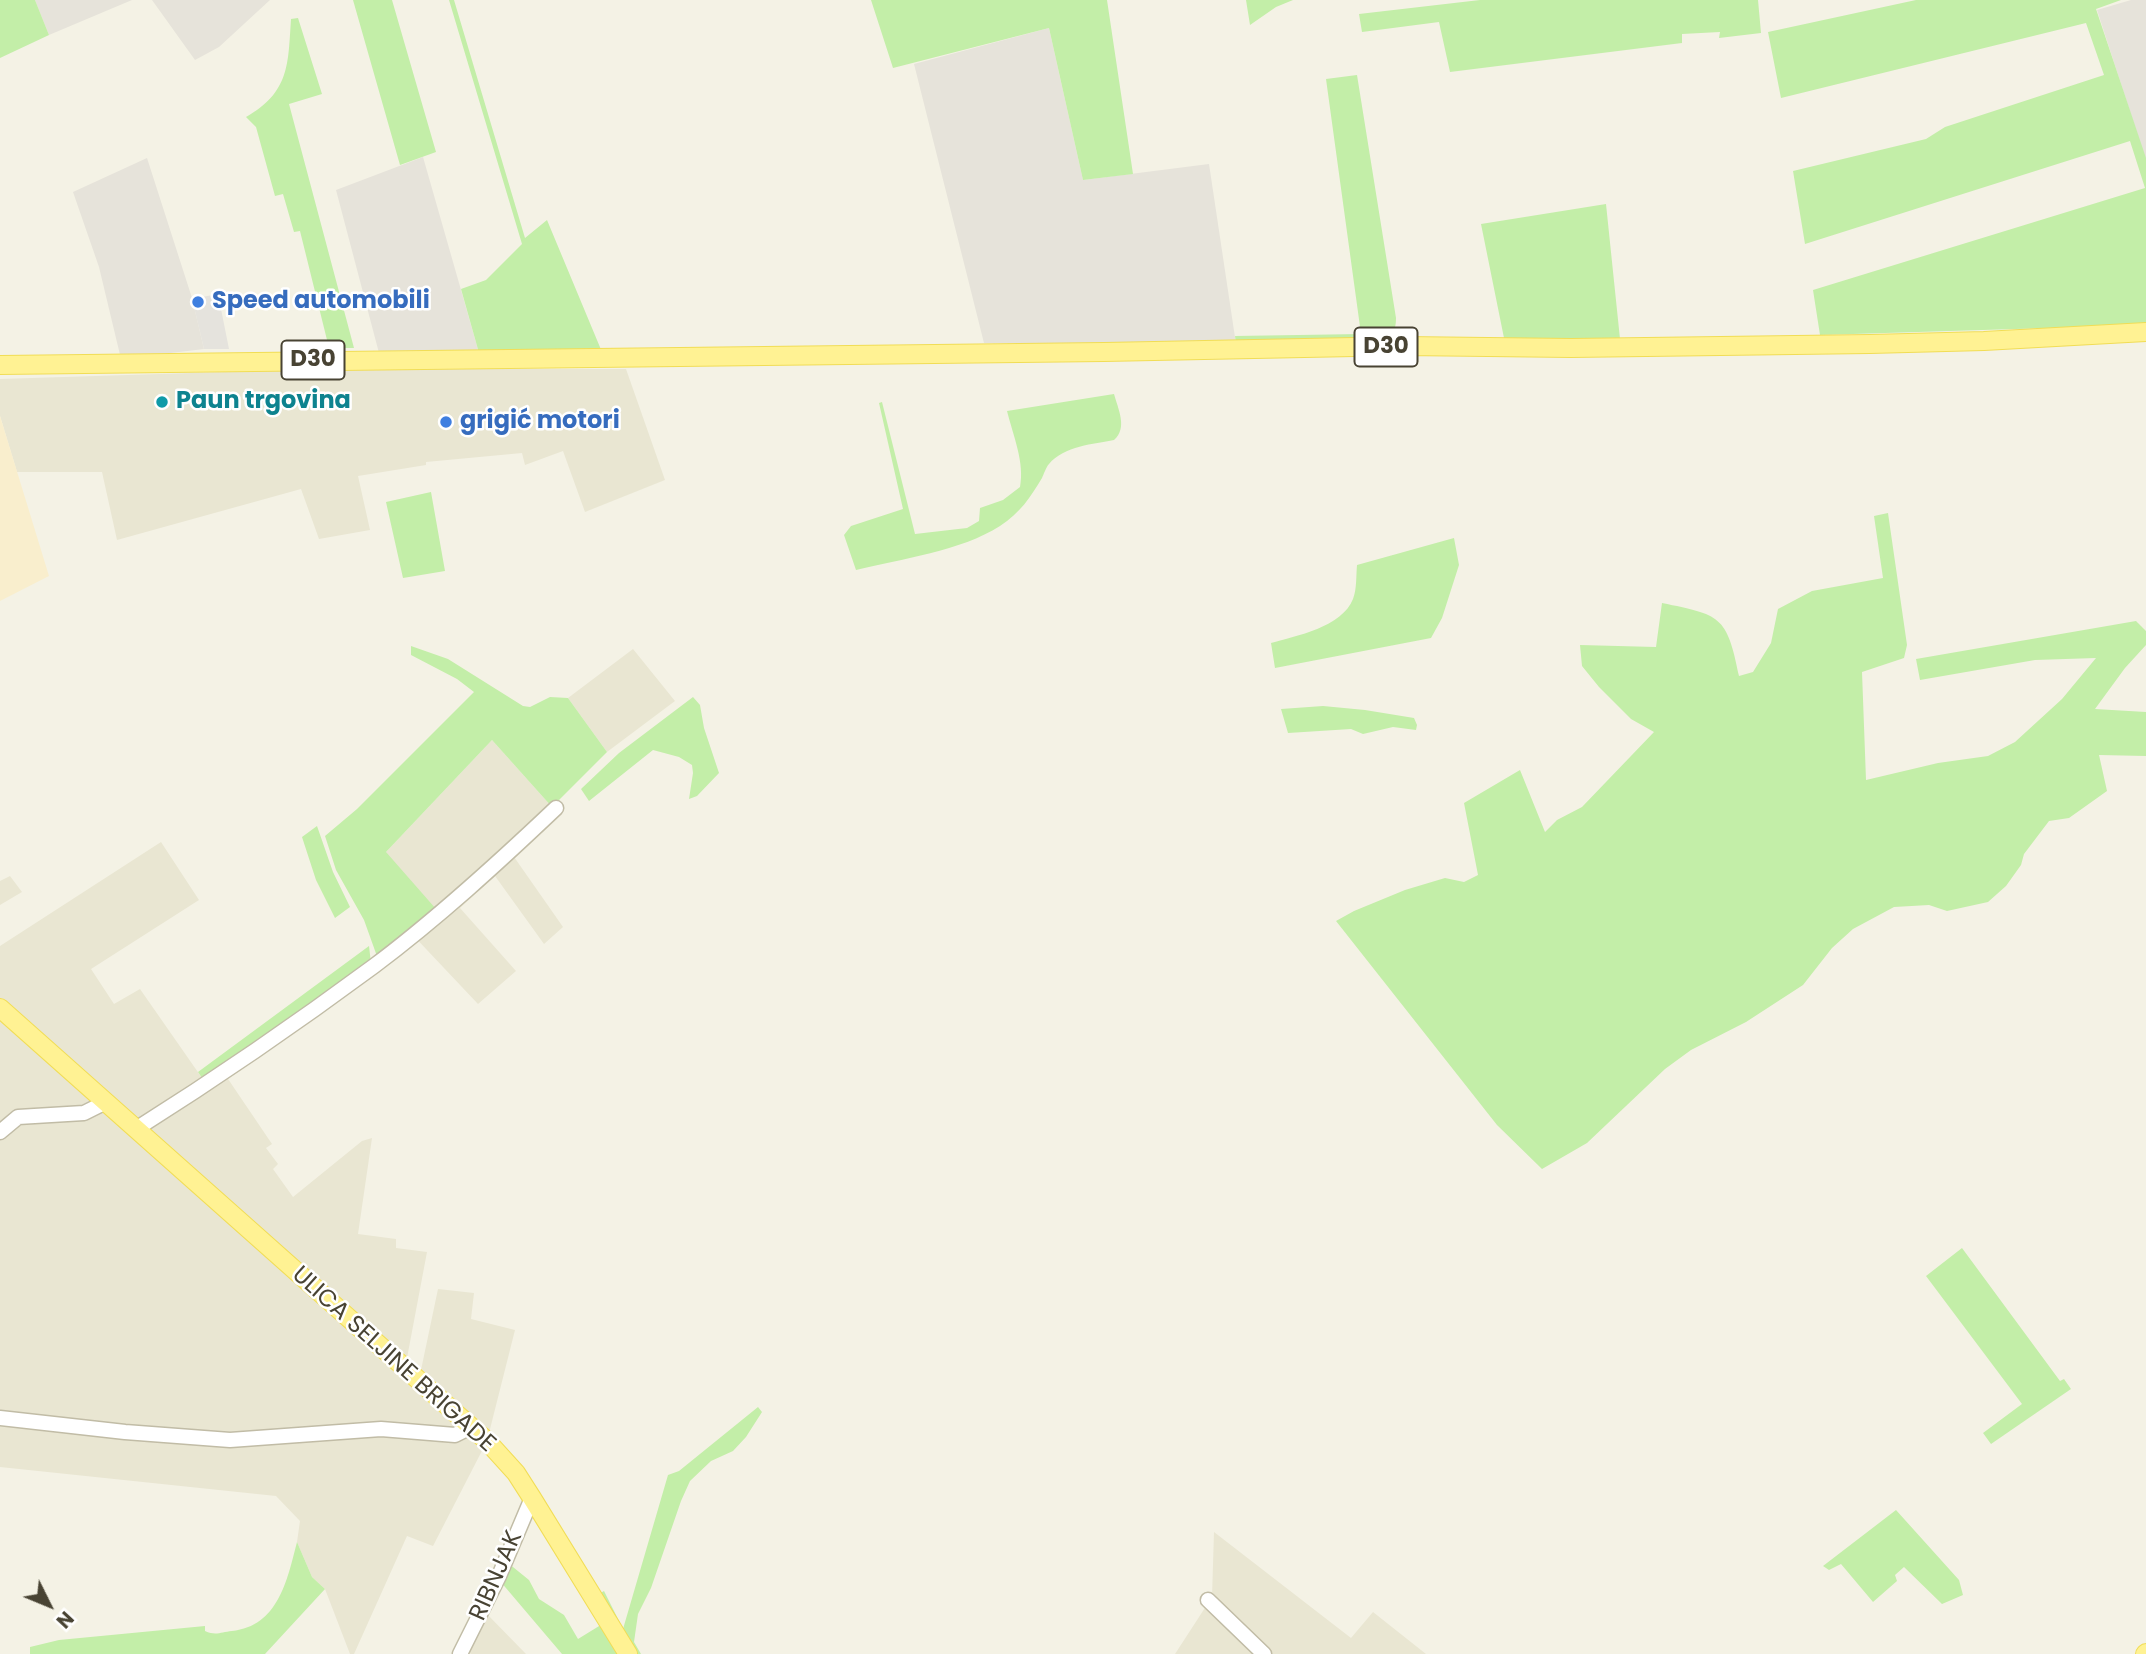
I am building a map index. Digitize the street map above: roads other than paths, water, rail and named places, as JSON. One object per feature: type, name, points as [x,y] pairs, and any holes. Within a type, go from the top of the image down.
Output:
[{"type":"main road","name":"D30","points":[[0,365],[1405,346],[1571,348],[1870,344],[2146,332]]},
{"type":"main road","name":"ULICA SELJINE BRIGADE","points":[[0,1009],[471,1427],[504,1460],[532,1498],[628,1654]]},
{"type":"street","points":[[135,1129],[297,1021],[375,965],[490,869],[556,808]]},
{"type":"street","points":[[0,1132],[18,1117],[84,1113],[106,1102]]},
{"type":"street","points":[[0,1418],[125,1433],[230,1440],[381,1429],[454,1435],[471,1427]]},
{"type":"street","name":"RIBNJAK","points":[[460,1654],[499,1576],[532,1498]]},
{"type":"street","points":[[1208,1600],[1264,1654]]},
{"type":"place","name":"Speed automobili","points":[[198,302]]},
{"type":"place","name":"Paun trgovina","points":[[162,402]]},
{"type":"place","name":"grigić motori","points":[[446,422]]}]
